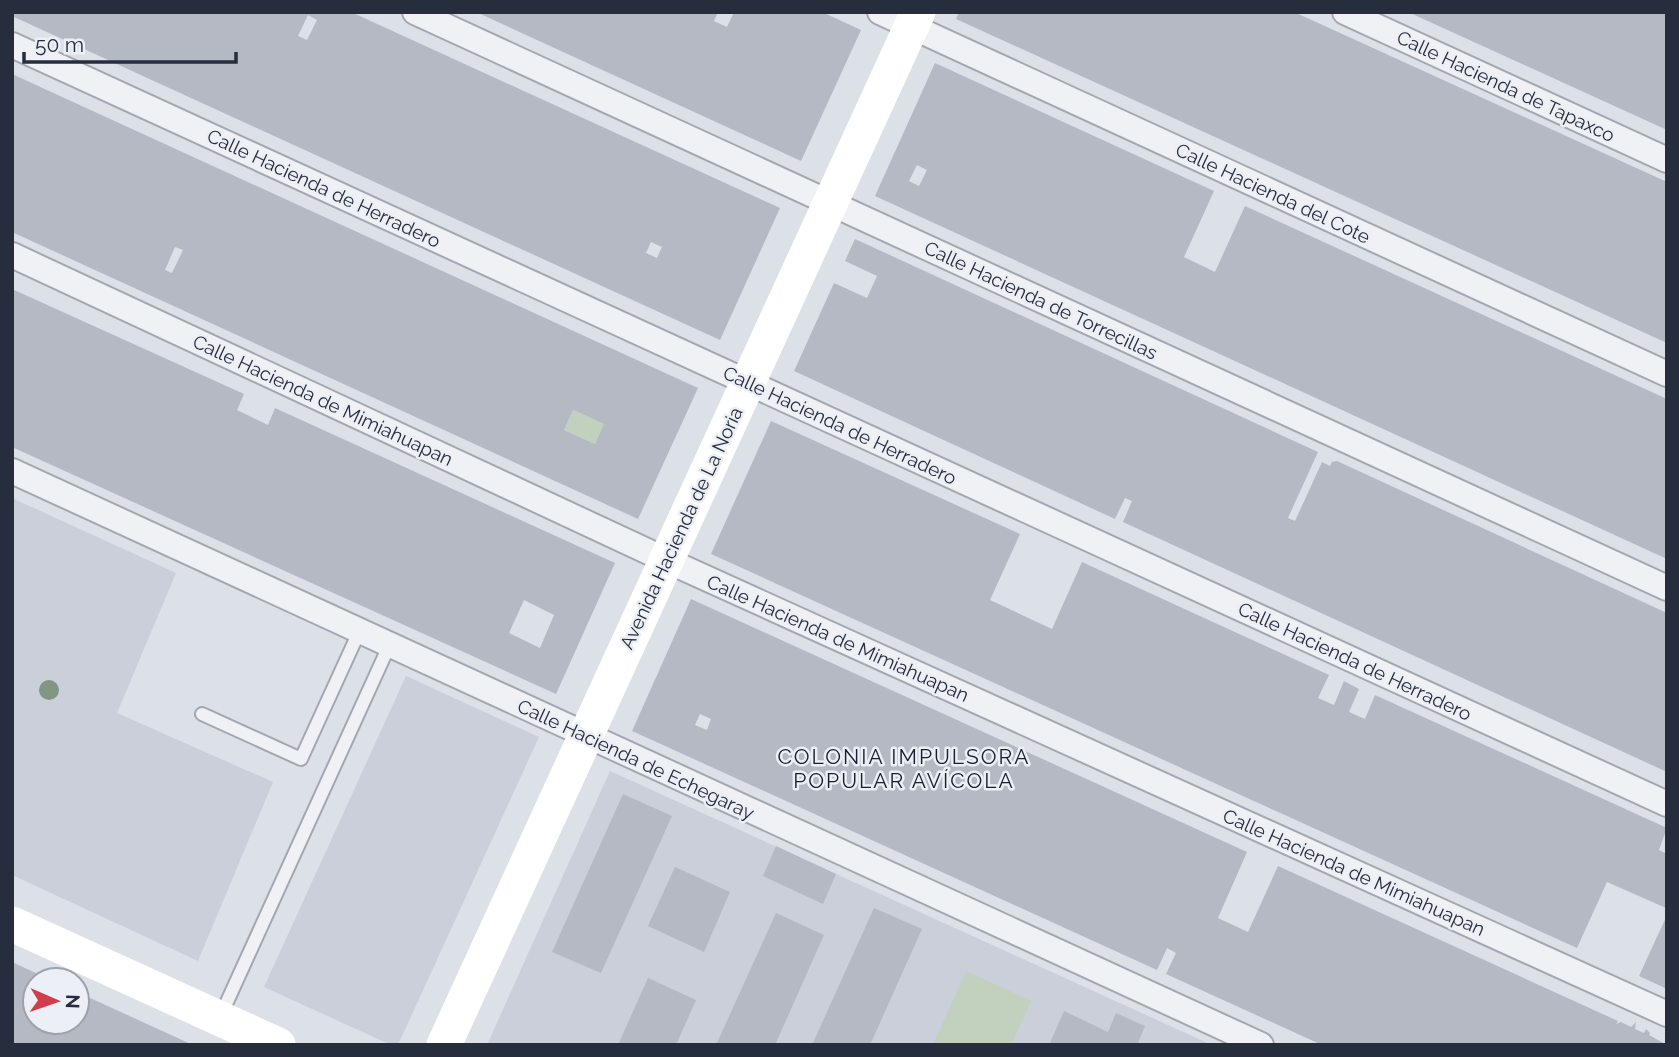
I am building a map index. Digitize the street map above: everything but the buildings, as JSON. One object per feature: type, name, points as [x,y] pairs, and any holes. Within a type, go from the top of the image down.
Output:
[{"type":"street","name":"Calle Hacienda de Torrecillas","points":[[415,12],[1667,588]]},
{"type":"street","name":"Calle Hacienda del Cote","points":[[880,12],[914,19],[1667,374]]},
{"type":"street","name":"Calle Hacienda de Tapaxco","points":[[1345,12],[1667,160]]},
{"type":"street","name":"Avenida Hacienda de La Noria","points":[[444,1045],[914,19]]},
{"type":"street","name":"Calle Hacienda de Herradero","points":[[12,45],[1667,804]]},
{"type":"street","name":"Calle Hacienda de Mimiahuapan","points":[[12,255],[666,560],[1667,1014]]},
{"type":"street","name":"Calle Hacienda de Echegaray","points":[[12,471],[1261,1045]]},
{"type":"street","points":[[12,924],[278,1045]]},
{"type":"lane","points":[[202,714],[300,760],[359,632]]},
{"type":"lane","points":[[219,1018],[389,646]]},
{"type":"shaded area","points":[[12,498],[176,573],[117,713],[273,782],[198,961],[12,875]]},
{"type":"shaded area","points":[[406,676],[539,737],[398,1045],[391,1045],[264,987]]},
{"type":"shaded area","points":[[610,771],[1212,1045],[487,1045]]},
{"type":"green space","points":[[573,410],[604,424],[595,444],[564,430]]},
{"type":"green space","points":[[966,971],[1031,1001],[1011,1045],[933,1045]]},
{"type":"district","name":"COLONIA IMPULSORA POPULAR AVÍCOLA","points":[[904,769]]}]
